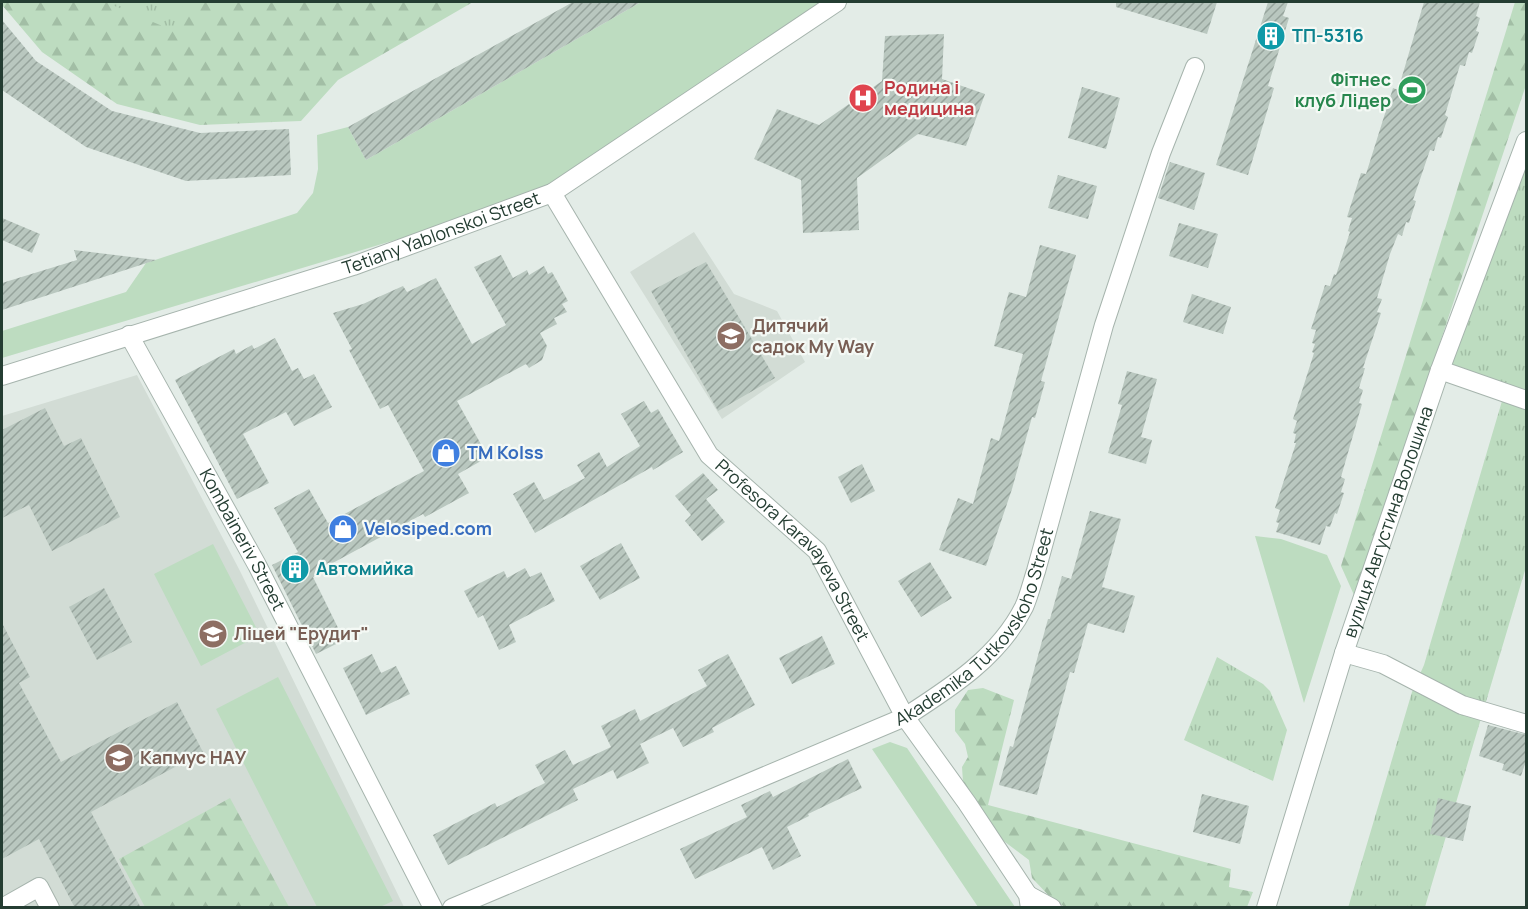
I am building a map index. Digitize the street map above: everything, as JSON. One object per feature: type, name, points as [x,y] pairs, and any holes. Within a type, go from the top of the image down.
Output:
[{"type":"street","name":"Tetiany Yablonskoi Street","points":[[2,376],[129,334],[353,266],[552,193],[837,2]]},
{"type":"street","name":"Akademika Tutkovskoho Street","points":[[452,908],[905,717],[960,681],[1001,642],[1024,606],[1104,325],[1161,153],[1195,67]]},
{"type":"street","name":"вулиця Августина Волошина","points":[[1266,908],[1344,653],[1440,369],[1527,141]]},
{"type":"street","name":"Profesora Karavayeva Street","points":[[552,193],[709,455],[817,551],[905,717],[967,803],[1029,901]]},
{"type":"street","name":"Kombaineriv Street","points":[[129,334],[257,565],[433,908]]},
{"type":"street","points":[[1440,369],[1527,400]]},
{"type":"street","points":[[1344,653],[1383,664],[1462,705],[1527,724]]},
{"type":"street","points":[[2,908],[39,887],[50,908]]},
{"type":"street","points":[[1029,901],[1052,908]]},
{"type":"shaded area","name":"Дитячий садок My Way","points":[[694,232],[734,294],[777,311],[805,362],[722,419],[630,272]]},
{"type":"shaded area","points":[[137,375],[240,571],[404,907],[2,908],[2,416]]},
{"type":"green space","points":[[2,2],[473,2],[338,80],[301,121],[200,125],[117,104],[42,52],[2,5]]},
{"type":"green space","points":[[105,2],[184,2],[172,30]]},
{"type":"green space","points":[[641,2],[840,2],[552,193],[2,358],[2,331],[126,292],[146,263],[297,213],[313,193],[318,169],[317,135],[348,127],[366,160]]},
{"type":"green space","points":[[1515,2],[1526,2],[1526,85],[1354,595],[1341,566]]},
{"type":"green space","points":[[1526,141],[1526,400],[1440,370]]},
{"type":"green space","points":[[1502,401],[1526,408],[1526,567],[1425,907],[1348,908],[1412,692],[1424,665]]},
{"type":"green space","points":[[1255,536],[1281,539],[1327,555],[1341,586],[1304,703]]},
{"type":"green space","points":[[213,544],[260,635],[201,666],[154,574]]},
{"type":"green space","points":[[1217,657],[1263,684],[1270,691],[1287,730],[1273,781],[1184,740]]},
{"type":"green space","points":[[278,677],[393,901],[380,907],[317,907],[216,709]]},
{"type":"green space","points":[[983,688],[1014,700],[988,805],[1231,869],[1229,887],[1253,892],[1247,907],[1065,907],[1053,900],[1032,878],[1029,860],[997,836],[963,782],[962,767],[968,757],[965,744],[955,731],[955,710],[968,690]]},
{"type":"green space","points":[[890,742],[907,748],[1015,907],[978,907],[872,749]]},
{"type":"green space","points":[[230,798],[289,907],[145,907],[119,859]]},
{"type":"building","points":[[573,2],[641,2],[366,160],[348,127]]},
{"type":"building","points":[[1116,2],[1217,2],[1207,34],[1116,7]]},
{"type":"building","points":[[1268,2],[1288,2],[1283,16],[1289,18],[1268,86],[1274,88],[1248,175],[1216,165]]},
{"type":"building","points":[[1424,2],[1480,2],[1476,16],[1480,18],[1476,31],[1479,32],[1465,66],[1460,65],[1445,115],[1448,117],[1434,151],[1430,150],[1413,200],[1416,201],[1409,223],[1406,222],[1402,236],[1398,234],[1390,254],[1377,298],[1382,299],[1377,312],[1381,313],[1359,388],[1363,390],[1359,403],[1362,404],[1341,477],[1345,479],[1341,492],[1344,493],[1330,527],[1326,526],[1320,545],[1276,532],[1280,510],[1275,508],[1296,443],[1294,443],[1296,434],[1293,433],[1297,421],[1293,419],[1314,353],[1312,352],[1315,344],[1312,343],[1316,330],[1311,329],[1325,285],[1330,286],[1334,274],[1336,275],[1350,232],[1348,231],[1352,218],[1347,217],[1361,173],[1366,174],[1393,88],[1398,90]]},
{"type":"building","points":[[2,20],[36,61],[112,111],[200,133],[289,129],[291,175],[186,181],[86,147],[2,90]]},
{"type":"building","points":[[944,34],[942,79],[985,94],[966,146],[918,134],[857,178],[859,230],[803,233],[801,180],[754,159],[777,109],[819,125],[882,81],[885,36]]},
{"type":"building","points":[[1082,87],[1120,98],[1106,149],[1068,138]]},
{"type":"building","points":[[1170,162],[1205,173],[1194,210],[1158,198]]},
{"type":"building","points":[[1058,175],[1097,186],[1088,219],[1048,208]]},
{"type":"building","points":[[2,218],[40,234],[32,253],[2,240]]},
{"type":"building","points":[[1179,223],[1218,234],[1208,268],[1169,256]]},
{"type":"building","points":[[1040,245],[1076,255],[1041,381],[1045,382],[1035,418],[1032,417],[1012,489],[986,566],[939,550],[958,498],[973,504],[991,438],[999,441],[1023,354],[994,346],[1009,292],[1026,297]]},
{"type":"building","points":[[74,250],[156,260],[2,310],[2,283],[77,260]]},
{"type":"building","points":[[501,255],[513,278],[527,270],[529,275],[544,266],[548,274],[552,272],[568,301],[562,304],[567,312],[554,318],[557,324],[540,333],[547,346],[542,360],[529,368],[526,364],[457,401],[488,457],[458,474],[469,493],[425,517],[423,514],[318,571],[319,573],[313,577],[344,640],[316,654],[272,565],[298,552],[274,508],[309,489],[328,523],[424,471],[388,405],[380,409],[349,350],[352,349],[333,313],[363,304],[403,286],[407,292],[436,278],[472,344],[506,325],[474,267]]},
{"type":"building","name":"Дитячий садок My Way","points":[[706,262],[775,378],[718,411],[651,291]]},
{"type":"building","points":[[1192,294],[1231,307],[1223,334],[1183,322]]},
{"type":"building","points":[[275,338],[292,371],[298,368],[304,379],[314,374],[332,407],[294,426],[286,412],[243,434],[269,483],[237,499],[175,380],[234,349],[236,354],[252,345],[254,349]]},
{"type":"building","points":[[1127,371],[1157,379],[1141,437],[1152,440],[1146,464],[1108,453],[1122,405],[1118,404]]},
{"type":"building","points":[[644,401],[651,413],[658,409],[683,452],[535,533],[513,494],[534,482],[544,500],[585,478],[577,465],[599,452],[607,467],[640,446],[621,414]]},
{"type":"building","points":[[45,408],[64,446],[81,438],[120,517],[52,551],[29,505],[2,518],[2,430]]},
{"type":"building","points":[[862,464],[875,491],[851,503],[838,477]]},
{"type":"building","points":[[703,473],[718,490],[706,499],[725,522],[702,541],[685,521],[691,515],[675,496]]},
{"type":"building","points":[[1090,511],[1121,519],[1102,587],[1135,596],[1124,633],[1088,623],[1074,673],[1070,672],[1037,795],[999,785],[1010,746],[1013,747],[1062,576],[1071,579]]},
{"type":"building","points":[[621,543],[640,578],[600,600],[580,566]]},
{"type":"building","points":[[930,562],[952,598],[921,617],[898,581]]},
{"type":"building","points":[[525,568],[530,577],[541,572],[555,601],[509,625],[516,642],[499,650],[483,615],[478,618],[464,591],[504,571],[507,578]]},
{"type":"building","points":[[104,588],[132,642],[97,660],[69,607]]},
{"type":"building","points":[[2,623],[30,677],[19,683],[61,762],[177,702],[203,752],[91,812],[141,908],[75,908],[39,839],[2,859]]},
{"type":"building","points":[[822,636],[835,664],[792,684],[779,658]]},
{"type":"building","points":[[372,654],[381,673],[396,666],[410,694],[366,715],[343,668]]},
{"type":"building","points":[[728,654],[755,705],[712,728],[714,732],[683,747],[673,728],[640,744],[649,763],[617,779],[613,770],[573,789],[578,800],[448,865],[433,835],[495,803],[497,807],[545,783],[535,765],[565,750],[573,765],[611,747],[601,726],[635,709],[640,721],[707,686],[698,670]]},
{"type":"building","points":[[1488,725],[1527,735],[1527,758],[1521,776],[1502,770],[1504,764],[1479,756]]},
{"type":"building","points":[[848,759],[862,788],[808,814],[809,816],[787,827],[801,856],[773,870],[762,847],[695,879],[680,849],[747,817],[741,805],[770,791],[773,797]]},
{"type":"building","points":[[1202,794],[1249,806],[1240,844],[1193,832]]},
{"type":"building","points":[[1438,798],[1471,806],[1463,841],[1430,834]]},
{"type":"place","name":"ТП-5316","points":[[1271,36]]},
{"type":"place","name":"Фітнес клуб Лідер","points":[[1412,90]]},
{"type":"place","name":"Родина і медицина","points":[[863,98]]},
{"type":"place","name":"Дитячий садок My Way","points":[[731,336]]},
{"type":"place","name":"TM Kolss","points":[[446,453]]},
{"type":"place","name":"Velosiped.com","points":[[343,529]]},
{"type":"place","name":"Автомийка","points":[[295,569]]},
{"type":"place","name":"Ліцей \"Ерудит\"","points":[[213,634]]},
{"type":"place","name":"Капмус НАУ","points":[[119,758]]}]
